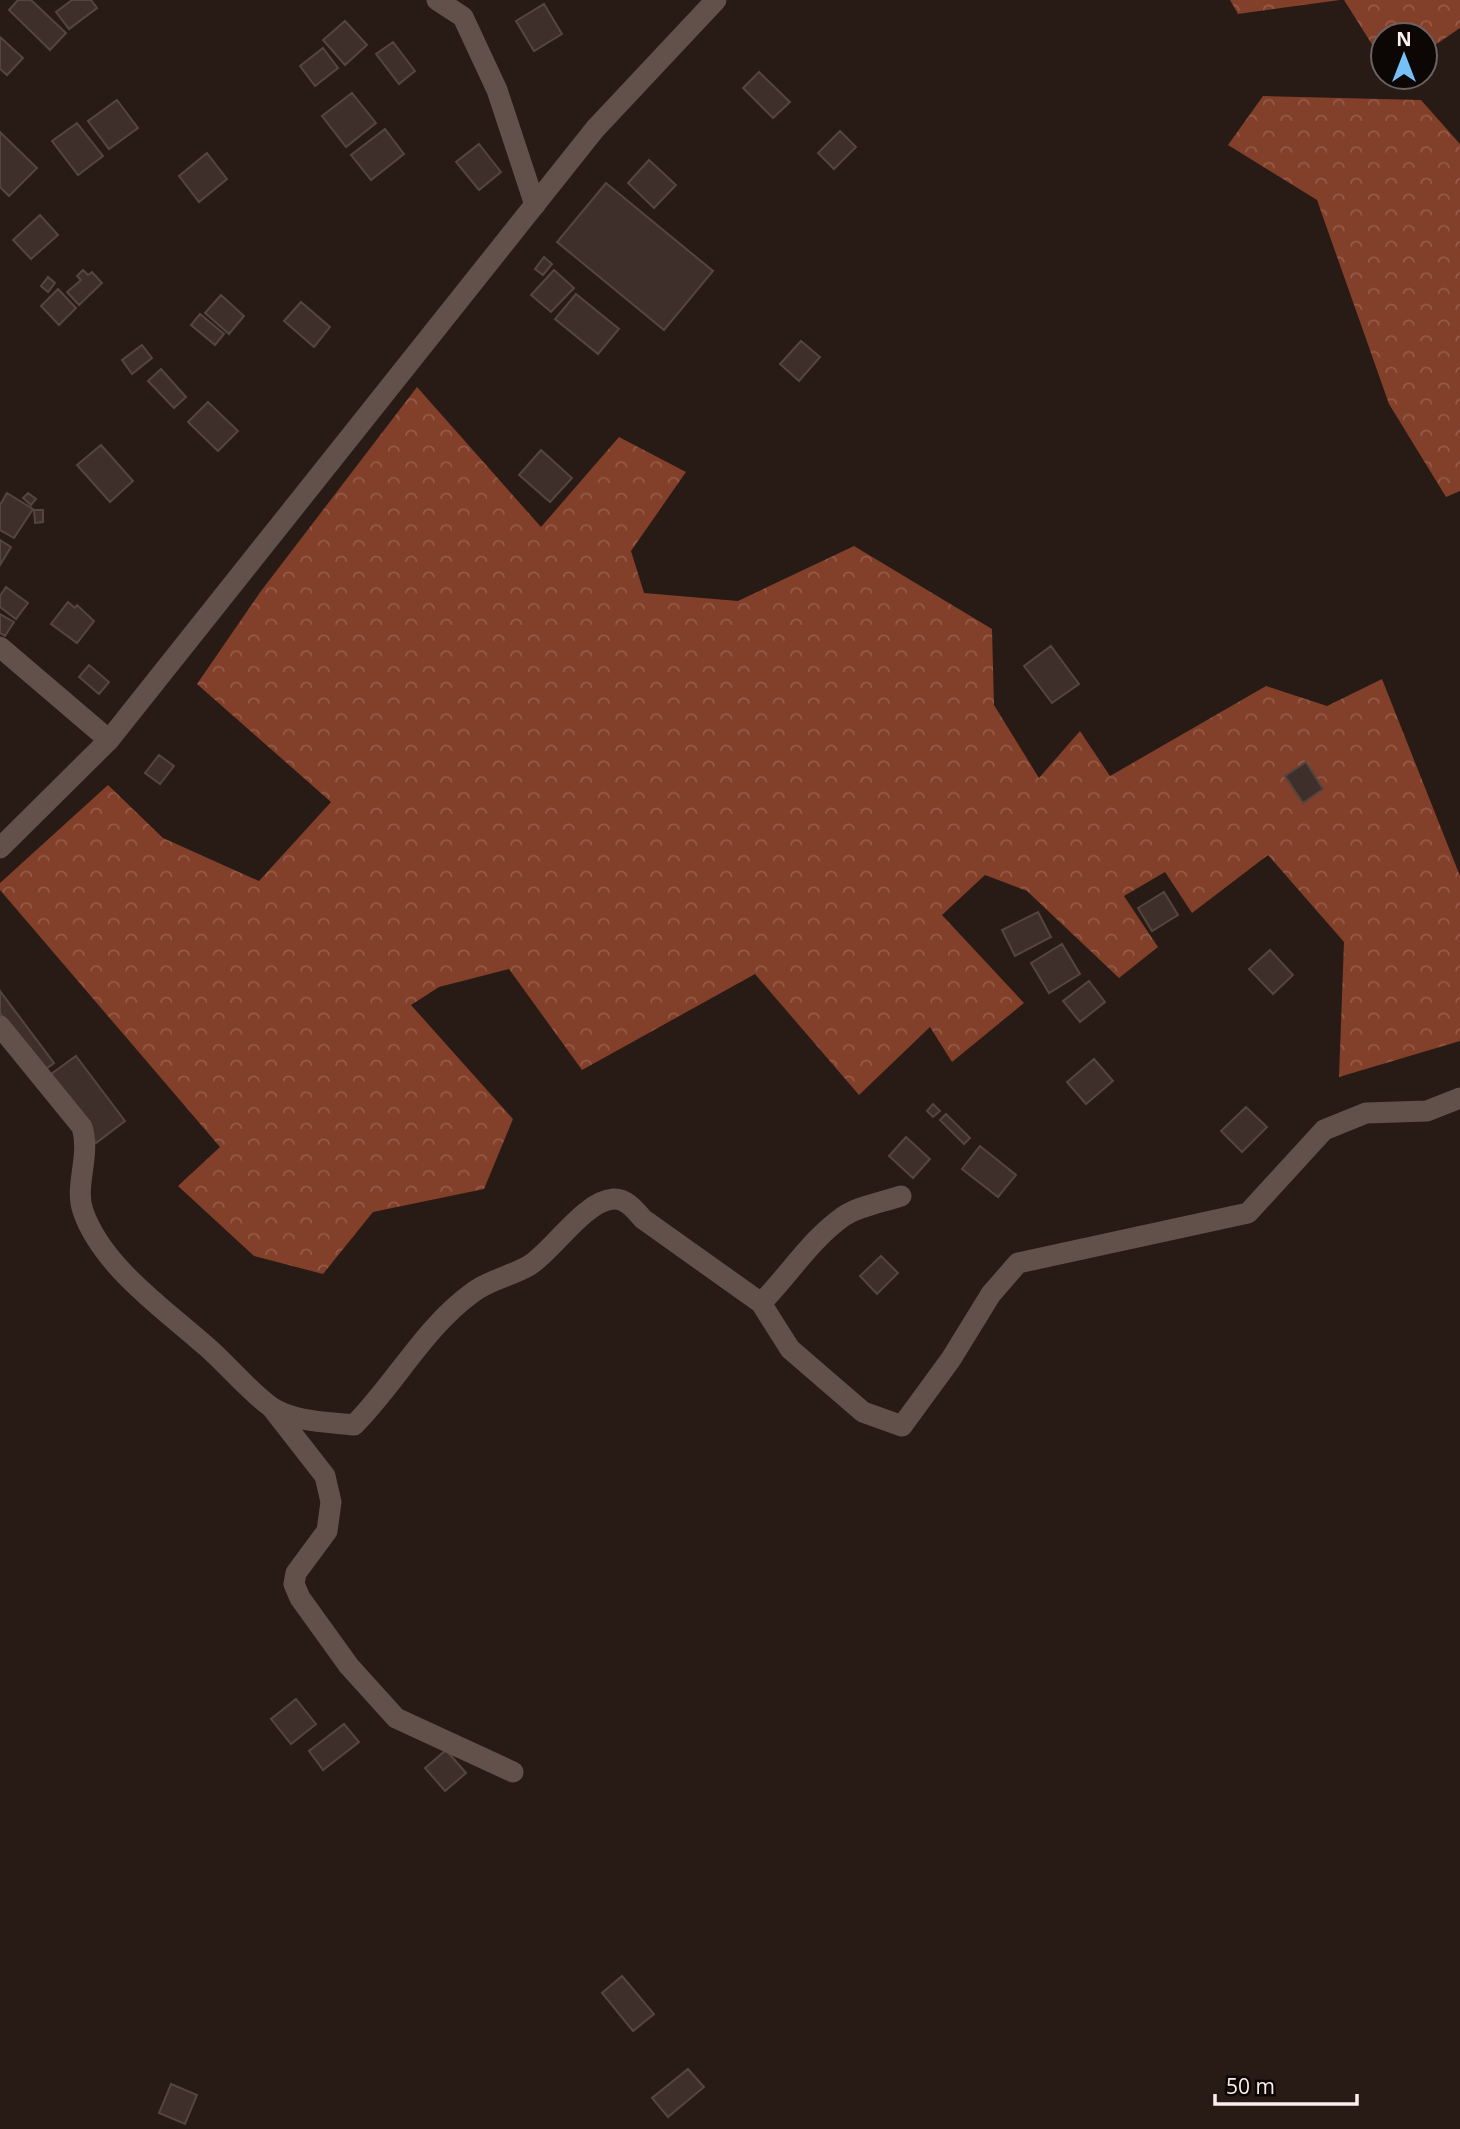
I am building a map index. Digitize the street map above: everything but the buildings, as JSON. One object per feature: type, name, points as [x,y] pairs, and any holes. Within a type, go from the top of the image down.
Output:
[{"type":"street","points":[[437,0],[463,18],[469,30],[497,90],[535,205]]},
{"type":"street","points":[[0,848],[109,740],[595,129],[716,0]]},
{"type":"street","points":[[0,647],[109,740]]},
{"type":"street","points":[[0,1026],[82,1127],[87,1144],[81,1197],[83,1211],[108,1255],[155,1306],[201,1341],[272,1408],[325,1476],[331,1502],[327,1531],[296,1573],[294,1584],[300,1598],[349,1666],[396,1718],[513,1772]]},
{"type":"street","points":[[272,1408],[304,1419],[354,1425],[381,1398],[431,1332],[473,1292],[531,1264],[598,1203],[615,1198],[629,1204],[643,1219],[761,1303],[790,1349],[863,1412],[902,1426],[951,1359],[991,1294],[1018,1263],[1248,1213],[1324,1130],[1366,1113],[1427,1111],[1460,1098]]},
{"type":"street","points":[[761,1303],[787,1277],[810,1246],[846,1215],[901,1196]]},
{"type":"green space","points":[[1230,0],[1340,0],[1238,14]]},
{"type":"green space","points":[[1344,0],[1460,0],[1460,28],[1439,42],[1439,21],[1369,21],[1369,40]]},
{"type":"green space","points":[[1263,96],[1421,100],[1460,144],[1460,491],[1446,497],[1389,404],[1317,200],[1228,145]]},
{"type":"green space","points":[[417,387],[541,527],[619,437],[686,472],[631,551],[644,593],[738,601],[854,546],[992,629],[994,705],[1039,778],[1080,731],[1110,776],[1266,686],[1327,706],[1382,679],[1460,876],[1460,1041],[1339,1077],[1344,942],[1268,855],[1192,913],[1165,872],[1124,896],[1158,947],[1119,978],[1027,891],[985,875],[942,915],[1024,1003],[952,1062],[930,1027],[859,1095],[755,974],[582,1070],[509,969],[439,987],[411,1005],[513,1119],[484,1189],[373,1212],[323,1274],[254,1256],[178,1186],[220,1147],[0,890],[0,883],[108,785],[163,838],[259,881],[331,802],[197,684],[261,591]]}]
